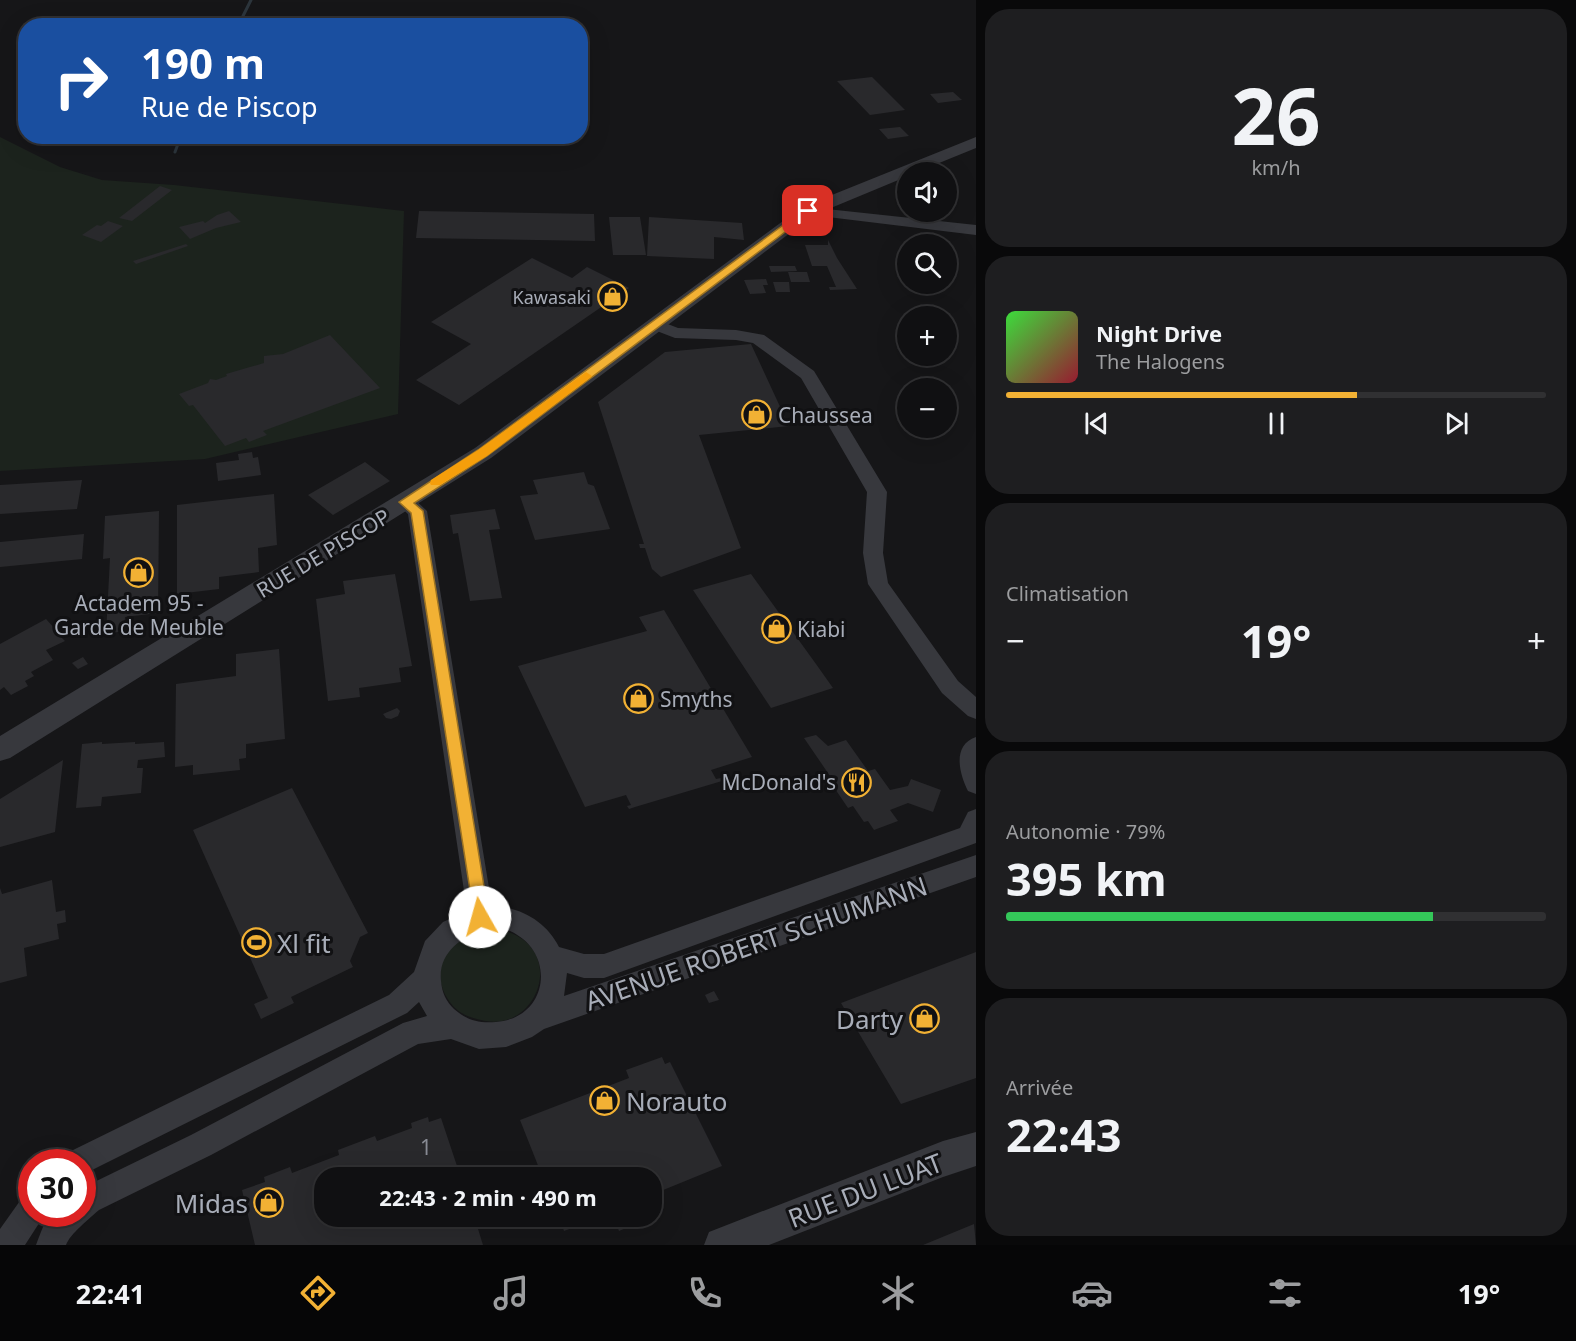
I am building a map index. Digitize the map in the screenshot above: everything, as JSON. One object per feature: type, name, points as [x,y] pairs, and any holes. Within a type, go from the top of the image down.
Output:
[{"type":"street","name":"RUE DE PISCOP","points":[[0,750],[483,453],[808,211],[976,142]]},
{"type":"street","points":[[808,211],[976,231]]},
{"type":"street","points":[[655,324],[675,333],[736,335],[759,339],[808,375],[877,492],[873,553],[878,584],[950,687],[976,710]]},
{"type":"street","points":[[405,502],[417,511],[480,917]]},
{"type":"street","points":[[976,746],[971,753],[970,769],[976,784]]},
{"type":"street","name":"AVENUE ROBERT SCHUMANN","points":[[551,957],[584,966],[604,966],[969,835],[976,819]]},
{"type":"street","name":"AVENUE ROBERT SCHUMANN","points":[[536,1019],[976,866]]},
{"type":"street","points":[[480,917],[498,917],[515,921],[530,930],[543,942],[551,957],[555,983],[545,1008],[536,1019],[518,1031],[497,1036],[474,1035],[454,1026],[439,1013],[429,997],[426,978],[428,961],[435,945],[455,927],[480,917]]},
{"type":"street","points":[[96,1154],[399,1004],[426,978]]},
{"type":"street","points":[[96,1196],[413,1032],[434,1027],[454,1026]]},
{"type":"street","name":"RUE DU LUAT","points":[[722,1245],[943,1159],[976,1149]]},
{"type":"street","points":[[7,1245],[19,1227]]},
{"type":"street","points":[[51,1245],[59,1227]]},
{"type":"shaded area","points":[[0,137],[60,167],[102,180],[174,185],[404,211],[398,414],[205,459],[0,471]]},
{"type":"shaded area","points":[[486,928],[513,934],[531,947],[539,964],[539,982],[533,999],[520,1013],[503,1021],[481,1020],[459,1011],[445,993],[441,981],[444,958],[451,948],[461,939]]},
{"type":"building","points":[[872,77],[905,110],[870,115],[837,81]]},
{"type":"building","points":[[953,92],[962,100],[938,103],[930,94]]},
{"type":"building","points":[[900,127],[909,136],[888,139],[879,129]]},
{"type":"building","points":[[160,186],[172,190],[132,221],[119,218]]},
{"type":"building","points":[[229,211],[241,222],[216,228],[190,239],[179,227],[203,221],[205,223]]},
{"type":"building","points":[[419,211],[594,214],[595,241],[416,238]]},
{"type":"building","points":[[609,217],[640,217],[646,255],[613,255]]},
{"type":"building","points":[[649,217],[742,223],[744,240],[714,237],[714,259],[647,256]]},
{"type":"building","points":[[108,221],[123,226],[101,242],[82,235],[97,225],[101,226]]},
{"type":"building","points":[[828,240],[857,289],[830,290],[829,287],[836,287],[827,266],[812,266],[805,245],[828,245]]},
{"type":"building","points":[[186,244],[188,246],[136,264],[133,261]]},
{"type":"building","points":[[532,258],[572,278],[587,267],[629,288],[459,405],[416,380],[471,344],[431,322]]},
{"type":"building","points":[[769,266],[795,266],[797,271],[771,272]]},
{"type":"building","points":[[788,272],[807,272],[810,282],[791,282]]},
{"type":"building","points":[[766,279],[768,285],[763,285],[766,293],[750,294],[744,280]]},
{"type":"building","points":[[773,282],[789,282],[790,292],[776,292]]},
{"type":"building","points":[[330,335],[380,388],[263,431],[267,435],[249,442],[246,438],[225,446],[193,405],[189,406],[179,394],[208,383],[210,379],[216,380],[227,376],[226,374],[264,363],[264,356],[283,354]]},
{"type":"building","points":[[751,344],[789,426],[699,435],[741,548],[661,577],[652,569],[645,548],[640,548],[639,544],[644,544],[598,402],[665,352]]},
{"type":"building","points":[[252,452],[253,458],[258,457],[261,475],[218,481],[216,463],[239,460],[238,454]]},
{"type":"building","points":[[365,462],[390,481],[333,515],[308,495]]},
{"type":"building","points":[[584,472],[588,484],[594,486],[610,529],[535,540],[520,496],[538,494],[533,480]]},
{"type":"building","points":[[82,480],[77,509],[0,514],[0,485]]},
{"type":"building","points":[[274,494],[277,545],[258,548],[259,572],[219,577],[219,589],[177,594],[177,505]]},
{"type":"building","points":[[495,509],[500,529],[489,530],[502,598],[470,601],[458,533],[453,534],[450,515]]},
{"type":"building","points":[[159,511],[158,613],[125,617],[124,631],[106,634],[110,558],[103,559],[105,516]]},
{"type":"building","points":[[84,534],[82,559],[0,567],[0,542]]},
{"type":"building","points":[[395,574],[412,666],[399,668],[401,682],[359,688],[360,697],[328,701],[316,599],[345,594],[343,581]]},
{"type":"building","points":[[751,574],[833,688],[771,708],[693,590]]},
{"type":"building","points":[[664,610],[752,757],[711,770],[716,779],[721,778],[722,781],[629,809],[627,806],[631,805],[626,795],[585,807],[518,666],[647,631],[639,617]]},
{"type":"building","points":[[46,619],[56,630],[61,628],[64,631],[58,634],[65,641],[46,650],[53,660],[31,672],[34,676],[25,681],[28,686],[11,695],[4,687],[0,690],[0,644]]},
{"type":"building","points":[[279,649],[285,739],[246,744],[246,758],[239,759],[240,770],[193,775],[193,765],[175,767],[176,684],[236,676],[236,654]]},
{"type":"building","points":[[83,657],[88,664],[78,669],[72,663]]},
{"type":"building","points":[[397,708],[400,711],[398,716],[391,719],[386,718],[383,714]]},
{"type":"building","name":"McDonald's","points":[[816,735],[828,746],[846,740],[868,771],[875,769],[890,790],[908,786],[911,779],[941,790],[933,812],[908,803],[890,810],[898,821],[874,830],[868,821],[864,822],[853,806],[848,808],[827,777],[830,776],[804,738]]},
{"type":"building","points":[[102,742],[102,744],[135,742],[135,744],[164,742],[165,757],[138,760],[137,768],[143,768],[141,793],[102,797],[101,806],[76,808],[82,744]]},
{"type":"building","points":[[63,760],[55,832],[0,847],[0,799]]},
{"type":"building","points":[[292,788],[368,933],[360,937],[350,961],[353,967],[291,997],[294,1003],[261,1019],[254,1004],[268,998],[193,830]]},
{"type":"building","points":[[52,880],[56,912],[65,910],[66,922],[57,924],[59,939],[24,948],[27,976],[0,983],[0,888],[2,894]]},
{"type":"building","points":[[976,952],[976,1078],[901,1104],[841,1003]]},
{"type":"building","points":[[714,991],[719,1000],[709,1003],[705,995]]},
{"type":"building","points":[[662,1057],[665,1064],[670,1062],[722,1166],[662,1191],[662,1167],[539,1167],[520,1120],[629,1078],[626,1070]]},
{"type":"building","points":[[428,1117],[429,1122],[441,1118],[457,1167],[314,1167],[314,1227],[477,1227],[483,1245],[255,1245],[242,1190],[265,1182],[264,1177],[290,1167],[292,1173],[339,1155],[338,1150],[375,1136],[377,1141],[412,1128],[411,1123]]},
{"type":"building","points":[[974,1224],[976,1245],[923,1245]]},
{"type":"building","points":[[563,1227],[575,1227],[564,1231]]},
{"type":"waterway","points":[[242,18],[251,0]]},
{"type":"waterway","points":[[175,152],[178,144]]},
{"type":"slow traffic","points":[[436,483],[483,453],[586,376]]},
{"type":"place","name":"Kawasaki","points":[[612,297]]},
{"type":"place","name":"Chaussea","points":[[757,415]]},
{"type":"place","name":"Actadem 95 - Garde de Meuble","points":[[139,572]]},
{"type":"place","name":"Kiabi","points":[[776,629]]},
{"type":"place","name":"Smyths","points":[[639,699]]},
{"type":"place","name":"McDonald's","points":[[857,782]]},
{"type":"place","name":"Xl fit","points":[[256,943]]},
{"type":"place","name":"Darty","points":[[924,1019]]},
{"type":"place","name":"Norauto","points":[[605,1101]]},
{"type":"place","name":"Midas","points":[[269,1203]]},
{"type":"route","points":[[480,917],[477,885],[417,511],[405,502],[483,453],[808,211]]}]
